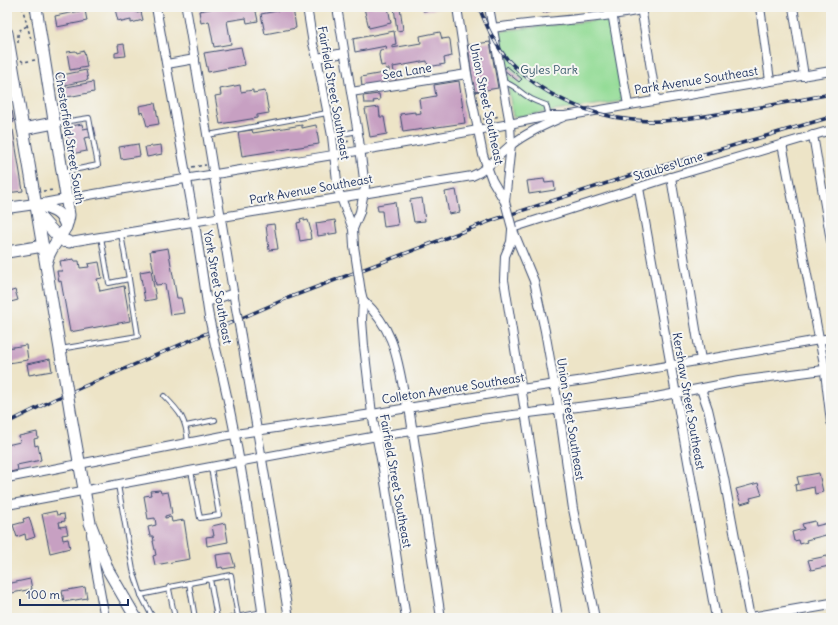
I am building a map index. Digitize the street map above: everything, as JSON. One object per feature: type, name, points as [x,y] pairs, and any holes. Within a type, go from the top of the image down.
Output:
[{"type":"main road","name":"Chesterfield Street South","points":[[36,7],[69,215],[69,221],[61,241],[48,254],[47,268]]},
{"type":"main road","name":"Chesterfield Street South","points":[[7,33],[90,524],[108,570],[136,618]]},
{"type":"main road","points":[[23,129],[54,123]]},
{"type":"main road","points":[[36,209],[59,213],[64,220],[66,227]]},
{"type":"main road","points":[[36,209],[51,231],[61,241]]},
{"type":"main road","points":[[7,252],[43,246]]},
{"type":"street","name":"York Street Southeast","points":[[156,7],[195,222],[208,317],[224,382],[234,434],[263,615]]},
{"type":"street","name":"York Street Southeast","points":[[186,7],[289,618]]},
{"type":"street","name":"Fairfield Street Southeast","points":[[307,7],[332,136],[338,190],[353,229],[354,246],[362,296],[364,346],[372,414],[383,469],[406,618]]},
{"type":"street","name":"Fairfield Street Southeast","points":[[337,7],[358,131],[365,187],[360,212],[353,229]]},
{"type":"street","name":"Union Street Southeast","points":[[456,7],[466,74],[486,167],[505,202],[512,228],[534,281],[545,331],[573,509],[595,618]]},
{"type":"street","name":"Union Street Southeast","points":[[489,7],[510,124],[511,144],[505,202]]},
{"type":"street","points":[[612,7],[628,105]]},
{"type":"street","points":[[760,7],[770,81]]},
{"type":"street","points":[[793,7],[804,76]]},
{"type":"street","points":[[493,28],[613,16],[641,9],[656,100]]},
{"type":"street","points":[[317,58],[344,53]]},
{"type":"street","points":[[167,64],[195,59]]},
{"type":"street","name":"Park Avenue Southeast","points":[[36,209],[66,198],[360,151],[549,116],[565,116],[831,71]]},
{"type":"street","name":"Sea Lane","points":[[351,92],[466,74]]},
{"type":"street","name":"Park Avenue Southeast","points":[[43,246],[61,241],[101,237],[472,176],[480,173],[511,144],[536,129],[565,116]]},
{"type":"street","name":"Staubes Lane","points":[[512,228],[671,177],[831,130]]},
{"type":"street","points":[[813,135],[831,241]]},
{"type":"street","points":[[782,144],[819,339],[828,369],[831,422]]},
{"type":"street","name":"Kershaw Street Southeast","points":[[671,177],[701,360]]},
{"type":"street","name":"Kershaw Street Southeast","points":[[639,188],[677,394],[676,396],[681,415],[716,618]]},
{"type":"street","points":[[7,208],[36,209]]},
{"type":"street","name":"Union Street Southeast","points":[[512,228],[512,242],[505,256],[504,280],[558,618]]},
{"type":"street","points":[[207,302],[234,293]]},
{"type":"street","name":"Fairfield Street Southeast","points":[[362,296],[374,311],[392,340],[397,357],[413,431],[441,618]]},
{"type":"street","name":"Colleton Avenue Southeast","points":[[7,478],[234,434],[372,414],[408,407],[672,366],[831,338]]},
{"type":"street","points":[[7,505],[191,472],[377,436],[481,419],[651,398],[739,382],[828,369]]},
{"type":"street","name":"Kershaw Street Southeast","points":[[701,389],[708,409],[724,478],[753,618]]},
{"type":"street","points":[[90,524],[96,570],[105,618]]},
{"type":"street","points":[[753,618],[831,604]]},
{"type":"lane","points":[[503,82],[516,88],[530,99],[546,105],[549,116]]},
{"type":"lane","points":[[208,135],[328,113]]},
{"type":"lane","points":[[54,123],[90,118],[98,165],[62,172]]},
{"type":"lane","points":[[332,136],[358,131]]},
{"type":"lane","points":[[60,349],[138,336],[121,233]]},
{"type":"lane","points":[[101,237],[109,282],[129,280]]},
{"type":"lane","points":[[164,396],[180,412],[186,426],[188,444]]},
{"type":"lane","points":[[186,426],[215,420]]},
{"type":"lane","points":[[191,472],[200,518],[219,515],[211,468]]},
{"type":"lane","points":[[118,485],[133,570],[140,595],[153,618]]},
{"type":"lane","points":[[140,595],[169,590],[169,587],[231,575],[238,617]]},
{"type":"lane","points":[[210,579],[217,618]]},
{"type":"lane","points":[[189,583],[196,618]]},
{"type":"lane","points":[[169,590],[175,618]]},
{"type":"lane","points":[[231,618],[263,615]]},
{"type":"path","points":[[18,47],[18,35],[20,30],[27,26]]},
{"type":"path","points":[[20,59],[23,62],[27,62],[37,59]]},
{"type":"path","points":[[483,119],[504,116]]},
{"type":"path","points":[[339,143],[350,141]]},
{"type":"path","points":[[189,168],[208,165]]},
{"type":"path","points":[[39,192],[59,189]]},
{"type":"green space","name":"Gyles Park","points":[[609,19],[623,101],[513,117],[499,31]]},
{"type":"building","points":[[130,7],[130,9],[136,8],[137,13],[141,12],[143,20],[131,23],[131,20],[122,22],[121,20],[118,21],[115,9]]},
{"type":"building","points":[[220,7],[255,7],[258,21],[247,23],[246,18],[227,21],[231,44],[214,47],[209,21],[201,23],[199,11]]},
{"type":"building","points":[[388,7],[391,23],[369,28],[364,8]]},
{"type":"building","points":[[394,7],[400,7],[403,30],[397,31]]},
{"type":"building","points":[[423,7],[443,7],[443,8],[423,11]]},
{"type":"building","points":[[541,7],[552,7],[553,10],[543,13]]},
{"type":"building","points":[[293,8],[296,28],[265,34],[261,14]]},
{"type":"building","points":[[85,10],[87,21],[57,27],[55,16]]},
{"type":"building","points":[[394,31],[396,44],[392,45],[392,48],[421,43],[420,36],[440,32],[442,39],[449,38],[450,40],[452,56],[444,58],[445,64],[428,67],[427,61],[393,67],[396,81],[362,87],[361,77],[389,72],[389,69],[386,69],[385,65],[381,66],[379,55],[380,50],[387,49],[386,46],[355,52],[353,39]]},
{"type":"building","points":[[490,42],[498,88],[474,92],[468,45]]},
{"type":"building","points":[[124,44],[126,56],[115,57],[115,53],[119,52],[118,45]]},
{"type":"building","points":[[241,47],[245,65],[208,72],[204,53]]},
{"type":"building","points":[[76,51],[77,53],[84,51],[87,67],[70,70],[67,52]]},
{"type":"building","points":[[507,66],[522,79],[519,82],[504,70]]},
{"type":"building","points":[[86,70],[88,80],[60,86],[58,76]]},
{"type":"building","points":[[459,81],[465,123],[403,132],[400,114],[415,112],[415,114],[421,113],[419,99],[436,96],[434,85]]},
{"type":"building","points":[[93,82],[94,92],[62,98],[61,88]]},
{"type":"building","points":[[240,85],[241,92],[253,90],[253,93],[265,91],[269,113],[257,115],[257,118],[220,124],[215,96],[221,95],[220,89]]},
{"type":"building","points":[[379,94],[380,100],[373,101],[374,103],[364,103],[363,96]]},
{"type":"building","points":[[155,103],[159,124],[147,126],[143,112],[140,113],[139,106]]},
{"type":"building","points":[[379,107],[380,117],[384,117],[387,134],[370,137],[365,109]]},
{"type":"building","points":[[12,111],[14,122],[7,124],[7,112]]},
{"type":"building","points":[[82,124],[83,129],[94,127],[96,136],[84,138],[87,151],[71,154],[66,127]]},
{"type":"building","points":[[302,125],[302,128],[316,125],[319,144],[242,156],[238,132],[252,130],[253,133]]},
{"type":"building","points":[[13,130],[23,191],[7,193],[7,131]]},
{"type":"building","points":[[138,144],[140,156],[121,159],[119,147]]},
{"type":"building","points":[[161,145],[162,154],[147,157],[145,147]]},
{"type":"building","points":[[544,179],[545,183],[554,182],[555,190],[529,194],[527,181]]},
{"type":"building","points":[[456,190],[460,212],[449,214],[445,192]]},
{"type":"building","points":[[422,198],[425,221],[414,222],[410,200]]},
{"type":"building","points":[[395,202],[398,225],[384,227],[382,211],[378,211],[377,205]]},
{"type":"building","points":[[304,218],[304,221],[308,220],[311,231],[311,239],[300,241],[297,223],[301,222],[300,219]]},
{"type":"building","points":[[335,220],[337,233],[318,236],[316,223]]},
{"type":"building","points":[[274,224],[278,249],[269,250],[266,225]]},
{"type":"building","points":[[168,248],[177,298],[181,298],[184,313],[170,315],[165,284],[156,285],[150,251]]},
{"type":"building","points":[[74,259],[74,261],[79,261],[80,268],[89,267],[88,264],[99,262],[102,278],[97,279],[100,291],[124,286],[130,321],[70,332],[61,281],[59,282],[57,271],[62,271],[60,261]]},
{"type":"building","points":[[151,270],[156,299],[145,301],[140,272]]},
{"type":"building","points":[[7,288],[9,292],[15,290],[18,300],[7,303]]},
{"type":"building","points":[[26,345],[28,360],[8,363],[7,348]]},
{"type":"building","points":[[50,359],[52,371],[29,375],[27,364]]},
{"type":"building","points":[[37,432],[38,438],[34,439],[35,446],[38,445],[41,460],[17,465],[18,470],[7,473],[7,445],[20,442],[19,436]]},
{"type":"building","points":[[819,473],[823,492],[815,494],[814,487],[796,491],[795,485],[799,484],[797,477]]},
{"type":"building","points":[[758,483],[762,495],[750,498],[751,501],[741,504],[736,489]]},
{"type":"building","points":[[160,490],[161,493],[168,492],[170,501],[172,514],[165,516],[165,518],[171,517],[172,522],[184,520],[190,559],[155,565],[153,556],[156,555],[154,541],[153,536],[150,536],[148,527],[156,525],[155,518],[148,519],[144,496],[151,495],[150,491]]},
{"type":"building","points":[[56,511],[57,515],[64,514],[65,521],[59,522],[60,527],[66,526],[68,534],[62,535],[63,540],[68,539],[70,548],[50,553],[42,514]]},
{"type":"building","points":[[29,517],[35,537],[26,540],[25,534],[17,537],[13,525],[24,522],[23,519]]},
{"type":"building","points":[[815,521],[816,526],[828,523],[830,534],[806,540],[807,542],[800,544],[799,540],[794,541],[792,532],[804,529],[802,524]]},
{"type":"building","points":[[225,523],[228,542],[207,546],[206,537],[214,536],[212,526]]},
{"type":"building","points":[[231,553],[235,567],[223,569],[222,567],[218,568],[216,555]]},
{"type":"building","points":[[827,556],[829,566],[811,570],[808,560]]},
{"type":"building","points":[[30,579],[32,589],[7,594],[7,584]]},
{"type":"building","points":[[85,587],[87,598],[64,602],[62,591]]},
{"type":"railway","points":[[479,7],[499,48],[508,60],[523,74],[540,87],[559,98],[578,107],[598,113],[640,121],[661,121],[698,117],[831,94]]},
{"type":"railway","points":[[7,423],[55,399],[288,298],[493,220],[632,175],[831,117]]}]
